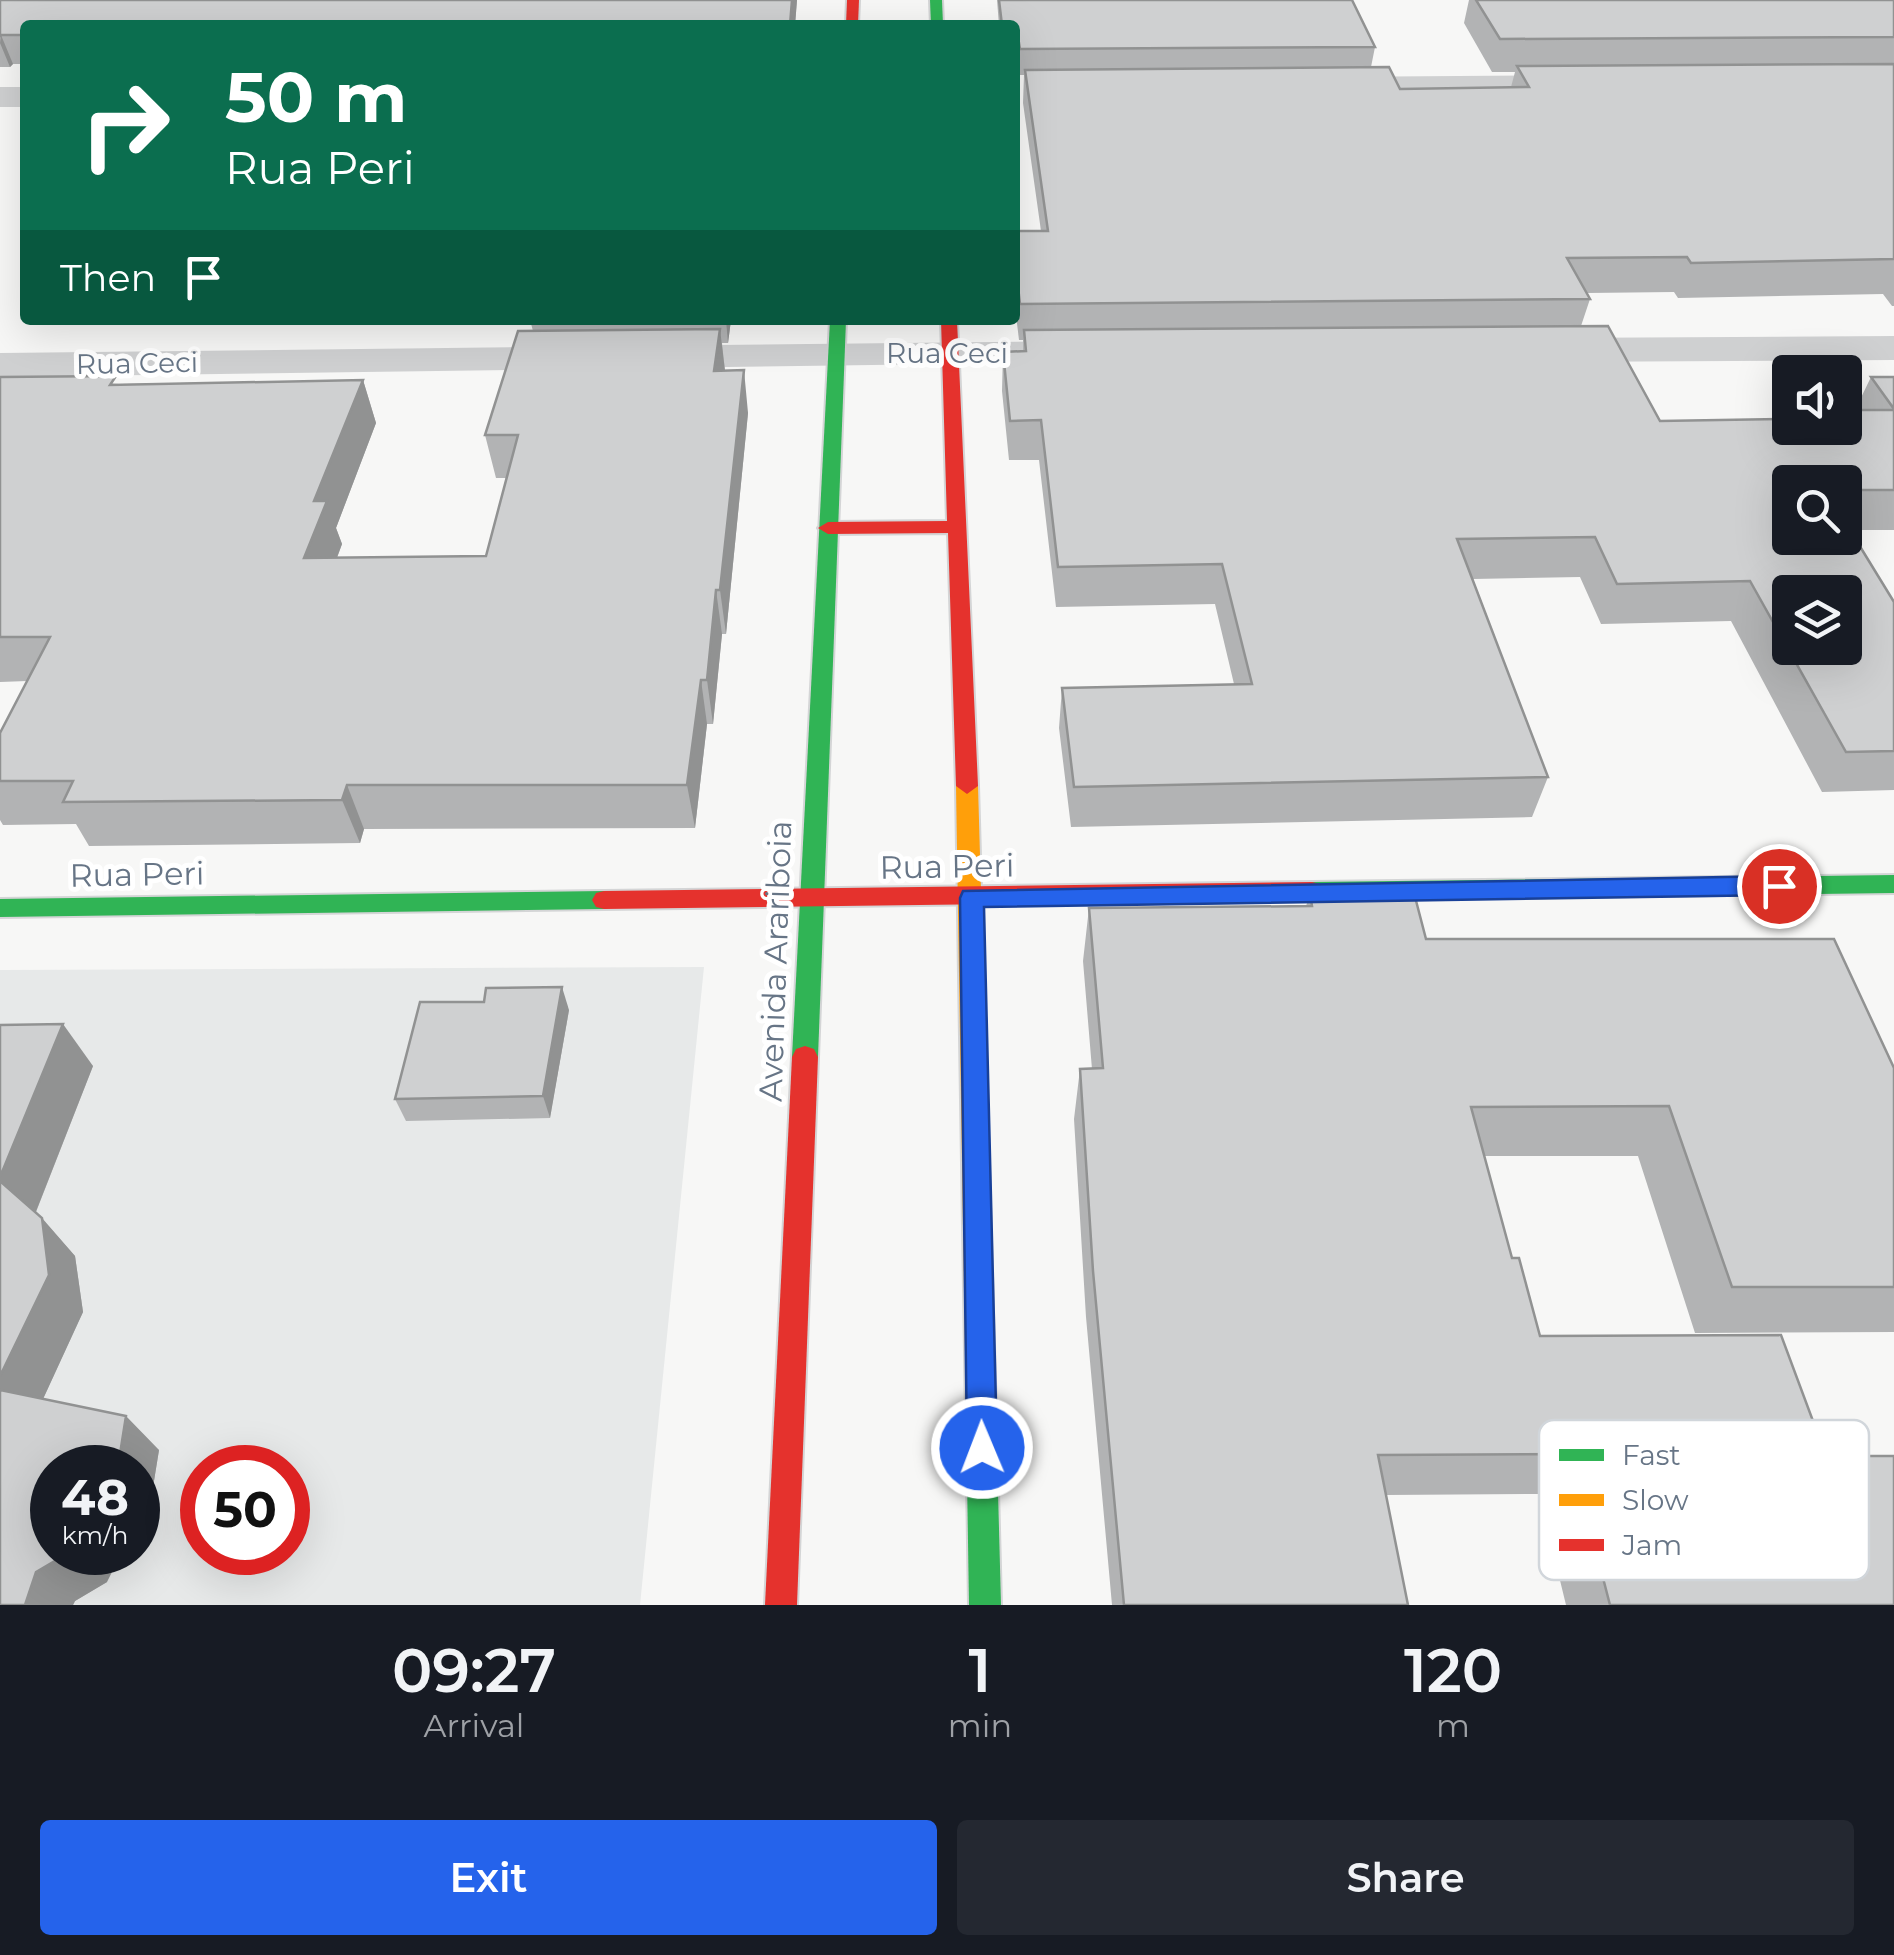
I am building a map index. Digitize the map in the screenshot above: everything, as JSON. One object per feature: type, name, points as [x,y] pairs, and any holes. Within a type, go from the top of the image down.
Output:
[{"type":"main road","name":"Avenida Arariboia","points":[[782,1605],[837,337]]},
{"type":"main road","points":[[949,337],[972,898],[985,1605]]},
{"type":"main road","points":[[828,528],[957,526]]},
{"type":"main road","name":"Rua Peri","points":[[0,908],[1894,884]]},
{"type":"street","points":[[1299,87],[1616,85]]},
{"type":"street","name":"Rua Ceci","points":[[0,365],[837,337],[949,337],[1107,352]]},
{"type":"street","points":[[1500,350],[1894,348]]},
{"type":"shaded area","points":[[704,967],[640,1605],[0,1605],[0,970]]},
{"type":"building","points":[[0,0],[792,0],[790,20],[20,20],[20,35],[0,37]]},
{"type":"building","points":[[999,0],[1352,0],[1375,47],[1020,49],[1020,20],[1001,20]]},
{"type":"building","points":[[1476,0],[1894,0],[1894,37],[1500,39]]},
{"type":"building","points":[[1894,64],[1894,259],[1691,263],[1687,257],[1567,258],[1590,299],[1020,304],[1020,231],[1048,231],[1025,70],[1389,67],[1400,89],[1529,87],[1517,66]]},
{"type":"building","points":[[1608,326],[1660,421],[1772,419],[1772,445],[1862,445],[1862,410],[1894,410],[1894,490],[1862,490],[1862,465],[1772,465],[1772,555],[1862,555],[1862,550],[1894,602],[1894,751],[1846,752],[1797,665],[1862,665],[1862,575],[1772,575],[1772,620],[1750,581],[1617,584],[1595,537],[1457,539],[1548,777],[1074,787],[1062,688],[1252,684],[1222,564],[1058,567],[1041,420],[1010,421],[1003,352],[1026,351],[1024,330]]},
{"type":"building","points":[[720,329],[714,371],[744,370],[720,590],[716,590],[707,680],[701,680],[687,785],[347,785],[342,800],[63,802],[73,781],[0,781],[0,733],[50,637],[0,637],[0,377],[116,376],[110,385],[363,380],[314,501],[327,501],[304,558],[486,556],[518,435],[485,435],[518,331]]},
{"type":"building","points":[[1871,377],[1894,377],[1894,409]]},
{"type":"building","points":[[1414,893],[1426,939],[1834,939],[1894,1068],[1894,1287],[1732,1287],[1669,1106],[1471,1107],[1512,1258],[1519,1258],[1540,1336],[1781,1335],[1813,1420],[1539,1420],[1539,1454],[1378,1455],[1408,1605],[1124,1605],[1093,1271],[1080,1069],[1103,1068],[1089,908],[1312,906],[1310,894]]},
{"type":"building","points":[[562,987],[543,1096],[395,1099],[420,1002],[484,1002],[486,988]]},
{"type":"building","points":[[63,1024],[0,1177],[0,1025]]},
{"type":"building","points":[[0,1181],[42,1218],[49,1275],[0,1376]]},
{"type":"building","points":[[0,1390],[126,1416],[121,1445],[30,1445],[30,1575],[35,1575],[25,1605],[0,1605]]},
{"type":"building","points":[[1869,1456],[1894,1456],[1894,1605],[1610,1605],[1604,1580],[1869,1580]]},
{"type":"traffic: fast","points":[[936,0],[937,20]]},
{"type":"traffic: fast","points":[[805,1057],[838,325]]},
{"type":"traffic: fast","points":[[1312,891],[1894,884]]},
{"type":"traffic: fast","points":[[0,908],[604,900]]},
{"type":"traffic: fast","points":[[981,1415],[985,1605]]},
{"type":"traffic: slow","points":[[967,786],[981,1415]]},
{"type":"traffic: jam","points":[[852,20],[853,0]]},
{"type":"traffic: jam","points":[[949,325],[967,786]]},
{"type":"traffic: jam","points":[[828,528],[957,527]]},
{"type":"traffic: jam","points":[[604,900],[1312,891]]},
{"type":"traffic: jam","points":[[781,1605],[805,1057]]},
{"type":"route","points":[[982,1448],[972,898],[1779,886]]}]
